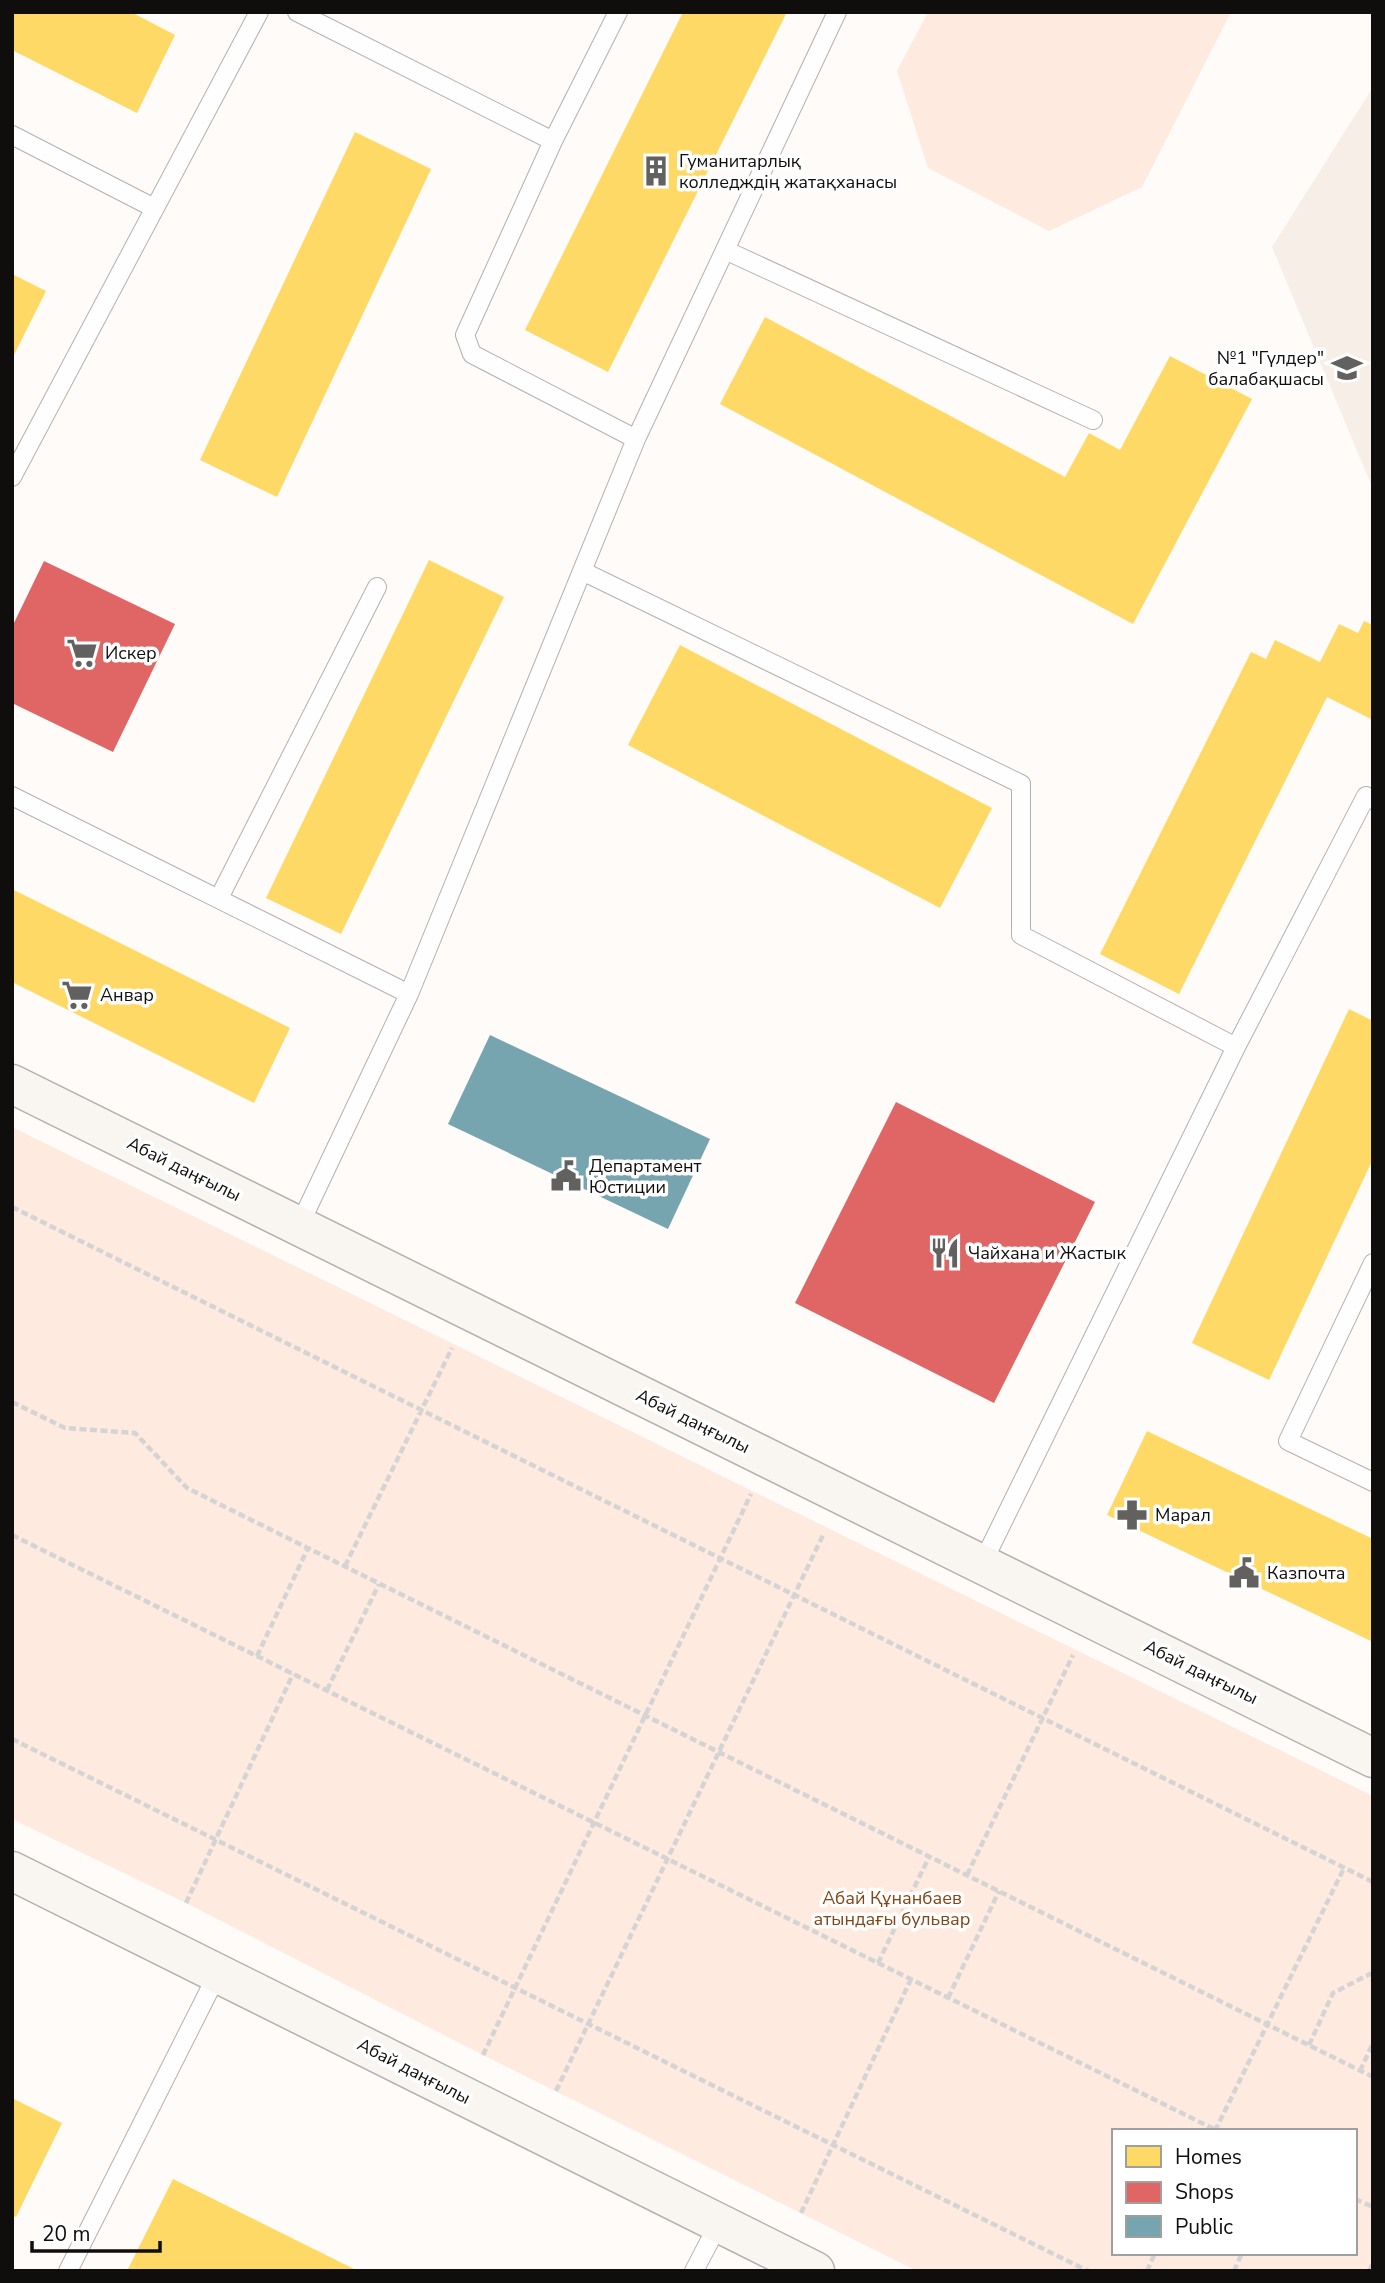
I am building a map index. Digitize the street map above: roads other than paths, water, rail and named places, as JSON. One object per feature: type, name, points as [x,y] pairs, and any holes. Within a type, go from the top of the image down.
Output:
[{"type":"main road","name":"Абай даңғылы","points":[[12,1084],[1373,1758]]},
{"type":"main road","name":"Абай даңғылы","points":[[12,1871],[815,2271]]},
{"type":"lane","points":[[12,477],[260,12]]},
{"type":"lane","points":[[297,12],[553,141]]},
{"type":"lane","points":[[618,12],[553,141],[465,335],[472,354],[636,439]]},
{"type":"lane","points":[[299,1226],[409,994],[636,439],[837,12]]},
{"type":"lane","points":[[12,135],[154,208]]},
{"type":"lane","points":[[725,250],[1093,420]]},
{"type":"lane","points":[[582,571],[1021,784],[1021,935],[1236,1047]]},
{"type":"lane","points":[[219,898],[376,587]]},
{"type":"lane","points":[[12,796],[409,994]]},
{"type":"lane","points":[[982,1564],[1236,1047],[1366,796],[1373,800]]},
{"type":"lane","points":[[1373,1263],[1288,1441],[1373,1482]]},
{"type":"lane","points":[[68,2271],[218,1973]]},
{"type":"lane","points":[[694,2271],[719,2223]]},
{"type":"place","name":"Гуманитарлық колледждің жатақханасы","points":[[656,171]]},
{"type":"place","name":"№1 \"Гүлдер\" балабақшасы","points":[[1347,368]]},
{"type":"place","name":"Искер","points":[[82,653]]},
{"type":"place","name":"Анвар","points":[[77,995]]},
{"type":"place","name":"Департамент Юстиции","points":[[566,1176]]},
{"type":"place","name":"Чайхана и Жастык","points":[[945,1253]]},
{"type":"place","name":"Марал","points":[[1132,1515]]},
{"type":"place","name":"Казпочта","points":[[1244,1573]]},
{"type":"park label","name":"Абай Құнанбаев атындағы бульвар","points":[[892,1908]]}]
